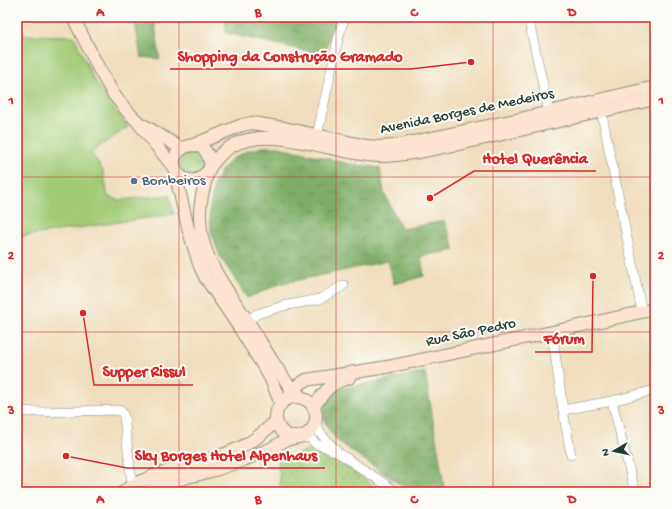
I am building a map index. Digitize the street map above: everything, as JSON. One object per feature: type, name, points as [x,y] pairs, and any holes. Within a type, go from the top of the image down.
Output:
[{"type":"main road","points":[[73,17],[114,95],[137,121],[179,175],[185,179],[192,180],[199,178],[209,169],[209,156],[201,147],[188,147],[137,121]]},
{"type":"main road","name":"Avenida Borges de Medeiros","points":[[188,147],[242,125],[252,123],[284,128],[363,155],[393,156],[443,142],[521,125],[600,105],[655,87]]},
{"type":"main road","name":"Avenida Borges de Medeiros","points":[[521,125],[549,112],[655,98]]},
{"type":"main road","name":"Avenida Borges de Medeiros","points":[[308,403],[287,397],[270,377],[207,253],[202,233],[200,215],[201,203],[209,169],[222,152],[240,142],[251,139],[278,138],[316,140]]},
{"type":"main road","points":[[174,168],[176,154],[188,147]]},
{"type":"main road","name":"Avenida Borges de Medeiros","points":[[174,168],[188,228],[199,264],[206,277],[278,370],[287,397]]},
{"type":"main road","name":"Rua São Pedro","points":[[287,397],[306,380],[387,367],[655,309]]},
{"type":"main road","name":"Rua São Pedro","points":[[308,403],[336,382],[387,367]]},
{"type":"main road","points":[[278,370],[295,382],[306,380]]},
{"type":"main road","points":[[287,397],[277,412],[276,421],[278,426],[285,434],[298,437]]},
{"type":"main road","points":[[147,492],[165,483],[215,470],[241,461],[268,450],[286,440],[306,435],[314,427],[316,420],[315,413],[308,403]]},
{"type":"main road","points":[[131,490],[156,475],[209,460],[247,444],[262,434],[276,421]]},
{"type":"street","points":[[316,140],[338,39],[346,17]]},
{"type":"street","points":[[528,17],[549,112]]},
{"type":"street","points":[[600,105],[642,312]]},
{"type":"street","points":[[243,324],[257,314],[283,306],[320,299],[344,285]]},
{"type":"street","points":[[552,332],[571,455]]},
{"type":"street","points":[[563,410],[612,401],[655,390]]},
{"type":"street","points":[[612,401],[635,492]]},
{"type":"street","points":[[17,411],[121,411],[124,416],[131,490]]},
{"type":"street","points":[[316,420],[319,432],[340,454]]},
{"type":"street","points":[[298,437],[310,438],[316,444],[340,454],[397,492]]},
{"type":"green space","points":[[134,17],[154,17],[160,59],[141,57]]},
{"type":"green space","points":[[225,17],[335,17],[324,55],[226,33]]},
{"type":"green space","points":[[17,35],[74,36],[92,76],[107,100],[128,127],[91,152],[103,171],[108,197],[119,200],[169,195],[174,214],[17,237]]},
{"type":"green space","points":[[263,147],[279,147],[351,164],[380,168],[384,193],[402,229],[444,221],[455,250],[421,256],[424,276],[394,284],[388,261],[280,284],[247,298],[220,256],[211,232],[210,209],[214,184],[222,170],[232,159],[247,151]]},
{"type":"green space","points":[[192,151],[197,152],[203,158],[203,168],[197,174],[192,175],[187,174],[181,168],[180,163],[181,158],[187,152]]},
{"type":"green space","points":[[425,372],[445,492],[411,492],[339,442],[329,430],[324,418],[325,407],[332,392],[344,388]]},
{"type":"green space","points":[[314,448],[338,461],[383,492],[281,492],[278,461]]},
{"type":"place","name":"Shopping da Construção Gramado","points":[[471,62]]},
{"type":"place","name":"Bombeiros","points":[[134,181]]},
{"type":"place","name":"Hotel Querência","points":[[430,198]]},
{"type":"place","name":"Fórum","points":[[593,276]]},
{"type":"place","name":"Supper Rissul","points":[[83,313]]},
{"type":"place","name":"Sky Borges Hotel Alpenhaus","points":[[66,456]]}]
